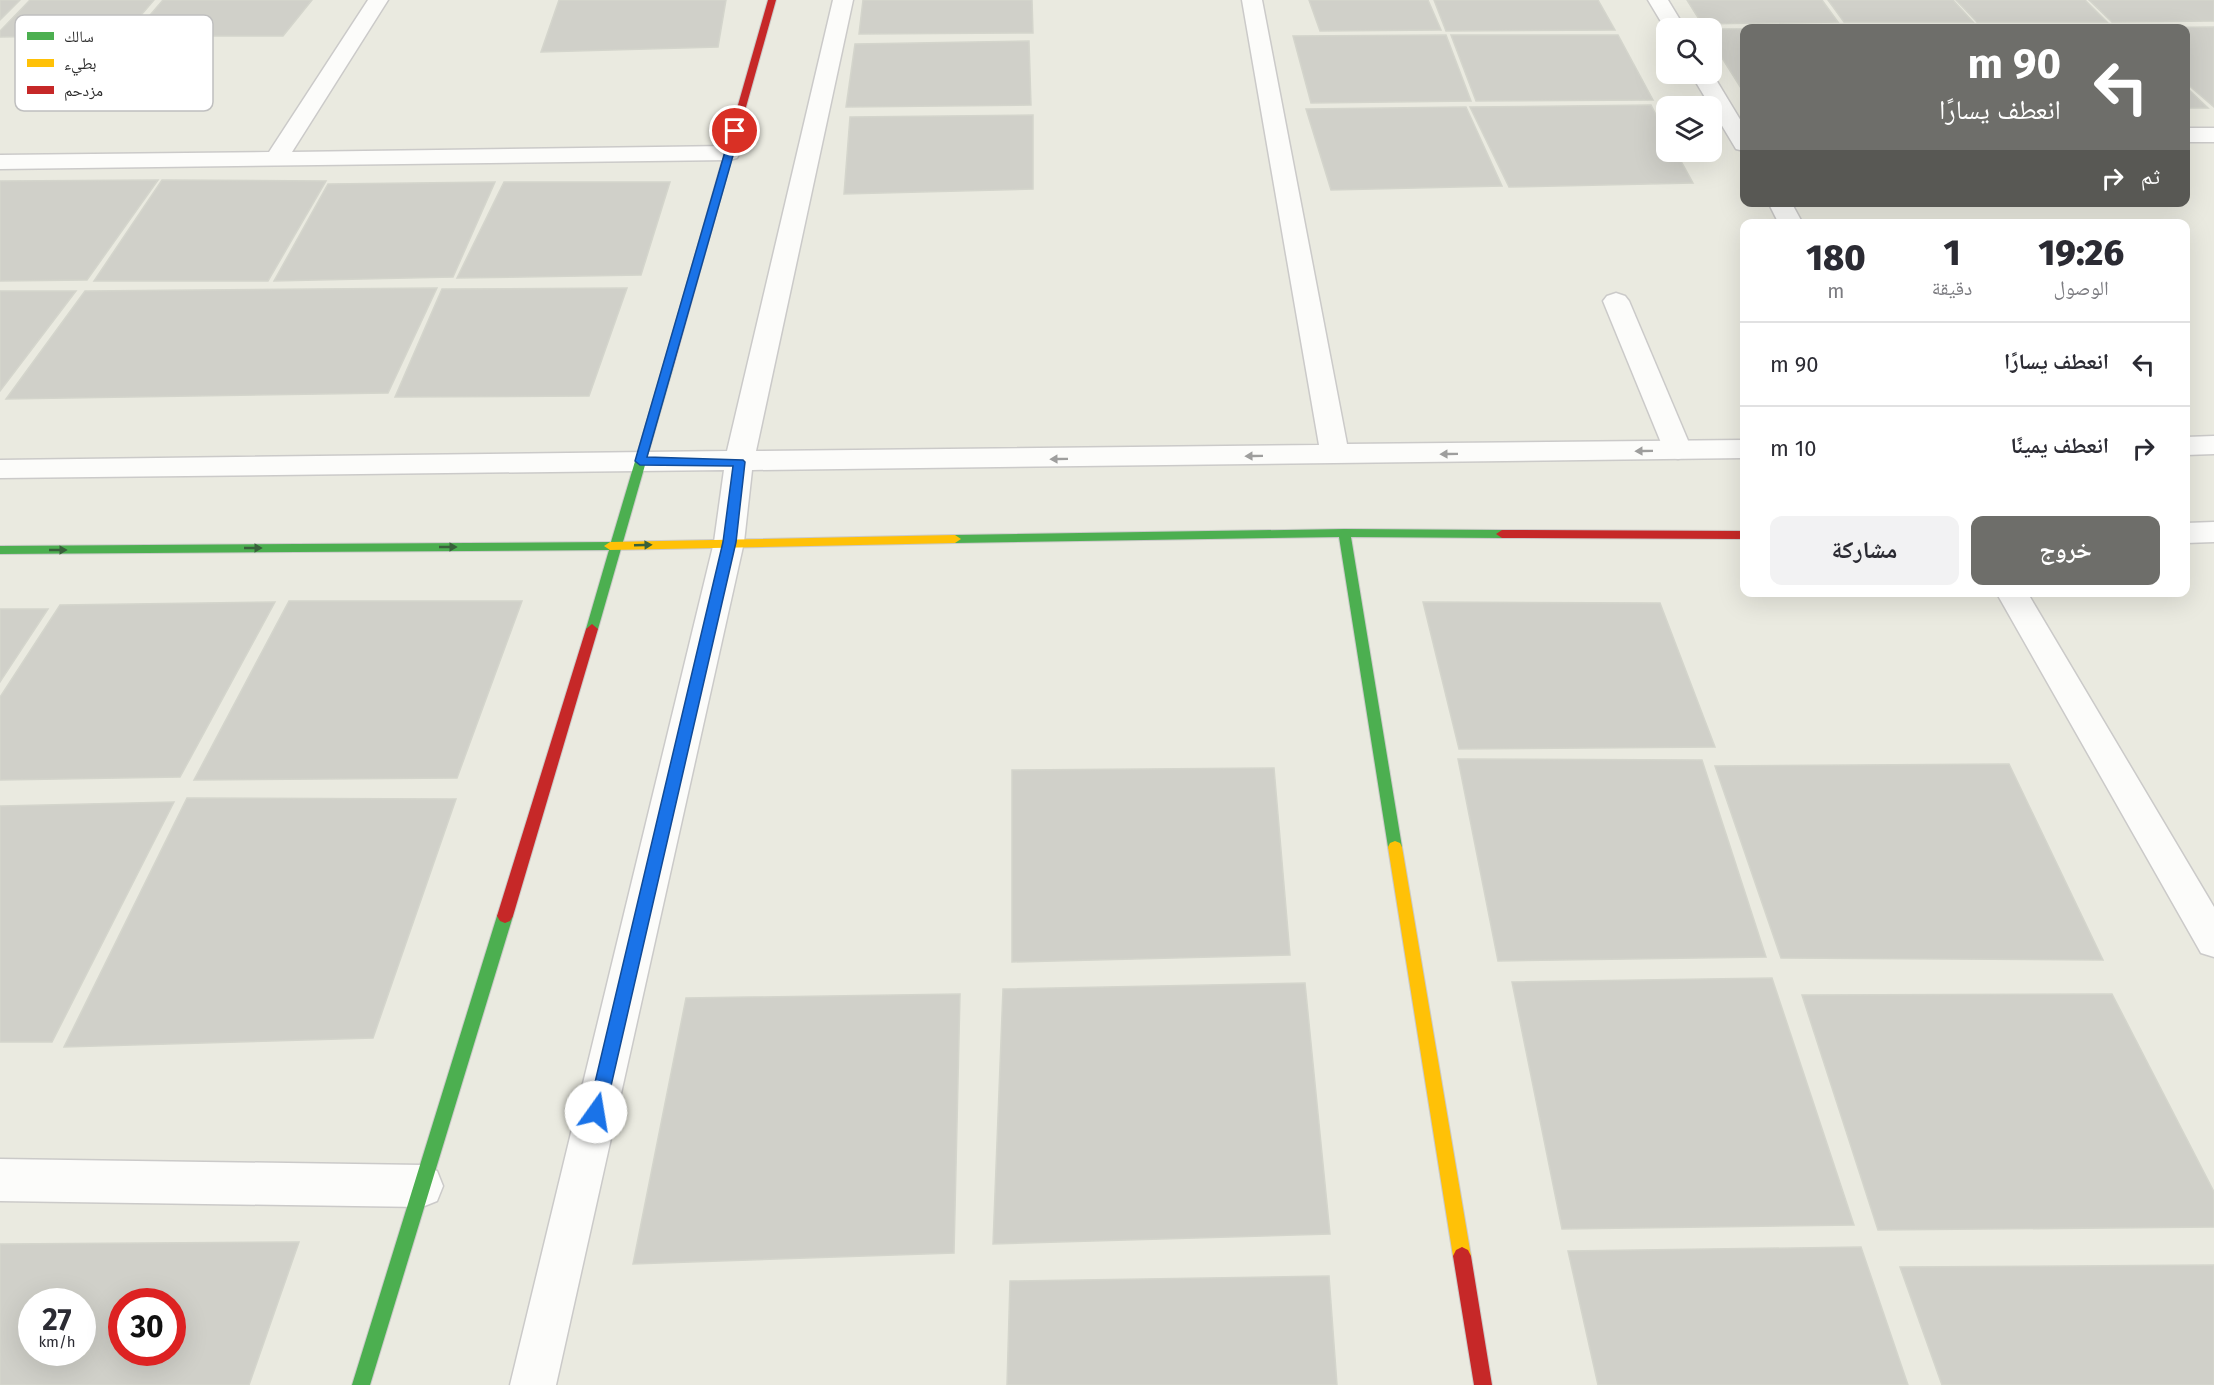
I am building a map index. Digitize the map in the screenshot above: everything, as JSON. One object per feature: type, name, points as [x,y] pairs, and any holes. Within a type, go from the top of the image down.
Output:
[{"type":"street","points":[[274,160],[378,0]]},
{"type":"street","points":[[361,1385],[618,546],[640,461],[772,0]]},
{"type":"street","points":[[533,1385],[729,542],[739,462],[843,0]]},
{"type":"street","points":[[1252,0],[1335,455]]},
{"type":"street","points":[[1658,0],[1669,18]]},
{"type":"street","points":[[1708,84],[1740,135]]},
{"type":"street","points":[[2190,135],[2214,135]]},
{"type":"street","points":[[0,162],[729,153]]},
{"type":"street","points":[[1616,301],[1678,450]]},
{"type":"street","points":[[2190,446],[2214,446]]},
{"type":"street","points":[[0,469],[1740,449]]},
{"type":"street","points":[[2190,533],[2214,532]]},
{"type":"street","points":[[0,550],[618,546],[729,542],[1344,533],[1740,535]]},
{"type":"street","points":[[1344,533],[1483,1385]]},
{"type":"street","points":[[2014,597],[2214,940]]},
{"type":"street","points":[[0,1180],[422,1186]]},
{"type":"building","points":[[0,0],[20,0],[0,20]]},
{"type":"building","points":[[30,0],[154,0],[141,15],[15,15]]},
{"type":"building","points":[[163,0],[312,0],[283,36],[213,36],[213,15],[150,15]]},
{"type":"building","points":[[559,0],[726,0],[718,47],[541,52]]},
{"type":"building","points":[[863,0],[1032,0],[1033,33],[859,34]]},
{"type":"building","points":[[1309,0],[1428,0],[1441,30],[1320,31]]},
{"type":"building","points":[[1434,0],[1598,0],[1615,30],[1446,31]]},
{"type":"building","points":[[1687,0],[1822,0],[1838,22],[1722,24],[1722,18],[1698,18]]},
{"type":"building","points":[[1828,0],[1953,0],[1973,22],[1844,22]]},
{"type":"building","points":[[1956,0],[2085,0],[2107,22],[1977,22]]},
{"type":"building","points":[[2089,0],[2214,0],[2214,21],[2112,22]]},
{"type":"building","points":[[15,16],[15,37],[0,37],[0,31]]},
{"type":"building","points":[[2190,27],[2214,27],[2214,107],[2190,86]]},
{"type":"building","points":[[1722,29],[1740,29],[1740,87],[1722,58]]},
{"type":"building","points":[[1446,35],[1471,101],[1311,103],[1293,36]]},
{"type":"building","points":[[1451,35],[1618,35],[1653,100],[1476,101]]},
{"type":"building","points":[[1029,41],[1031,105],[846,107],[855,44]]},
{"type":"building","points":[[2190,91],[2208,108],[2190,108]]},
{"type":"building","points":[[1651,105],[1656,115],[1656,162],[1681,162],[1693,183],[1509,187],[1470,107]]},
{"type":"building","points":[[1466,107],[1502,186],[1331,190],[1306,109]]},
{"type":"building","points":[[1033,115],[1033,189],[844,194],[850,117]]},
{"type":"building","points":[[158,180],[87,280],[0,281],[0,181]]},
{"type":"building","points":[[162,180],[326,181],[268,281],[94,281]]},
{"type":"building","points":[[495,182],[453,277],[274,281],[328,184]]},
{"type":"building","points":[[504,182],[670,182],[641,275],[457,278]]},
{"type":"building","points":[[437,288],[388,393],[6,399],[85,291]]},
{"type":"building","points":[[627,288],[589,396],[395,397],[442,289]]},
{"type":"building","points":[[0,291],[76,291],[0,391]]},
{"type":"building","points":[[289,601],[522,601],[457,778],[194,780]]},
{"type":"building","points":[[275,602],[180,777],[0,780],[0,697],[60,605]]},
{"type":"building","points":[[1423,602],[1660,603],[1715,747],[1459,749]]},
{"type":"building","points":[[0,609],[48,609],[0,682]]},
{"type":"building","points":[[1458,759],[1702,760],[1766,957],[1498,961]]},
{"type":"building","points":[[2009,764],[2103,960],[1781,958],[1715,766]]},
{"type":"building","points":[[1274,768],[1290,955],[1012,962],[1012,770]]},
{"type":"building","points":[[187,798],[456,799],[373,1038],[64,1047]]},
{"type":"building","points":[[174,802],[52,1042],[0,1042],[0,806]]},
{"type":"building","points":[[1772,978],[1854,1225],[1562,1229],[1512,982]]},
{"type":"building","points":[[1305,983],[1330,1234],[993,1244],[1003,989]]},
{"type":"building","points":[[960,994],[954,1253],[633,1264],[686,998]]},
{"type":"building","points":[[2112,994],[2214,1192],[2214,1227],[1878,1230],[1802,995]]},
{"type":"building","points":[[299,1242],[249,1385],[0,1385],[0,1244]]},
{"type":"building","points":[[1861,1247],[1908,1385],[1598,1385],[1568,1251]]},
{"type":"building","points":[[2214,1265],[2214,1385],[1942,1385],[1900,1267]]},
{"type":"building","points":[[1329,1276],[1337,1385],[1007,1385],[1010,1281]]},
{"type":"traffic: fast","points":[[592,629],[669,364]]},
{"type":"traffic: fast","points":[[1344,533],[1395,847]]},
{"type":"traffic: fast","points":[[955,539],[1344,533],[1502,534]]},
{"type":"traffic: fast","points":[[0,550],[610,546]]},
{"type":"traffic: fast","points":[[361,1385],[505,916]]},
{"type":"traffic: slow","points":[[610,546],[955,539]]},
{"type":"traffic: slow","points":[[1395,847],[1462,1256]]},
{"type":"traffic: jam","points":[[669,364],[772,0]]},
{"type":"traffic: jam","points":[[1502,534],[1740,535]]},
{"type":"traffic: jam","points":[[505,916],[592,629]]},
{"type":"traffic: jam","points":[[1462,1256],[1483,1385]]},
{"type":"route","points":[[596,1112],[729,542],[739,462],[640,461],[735,131]]}]
